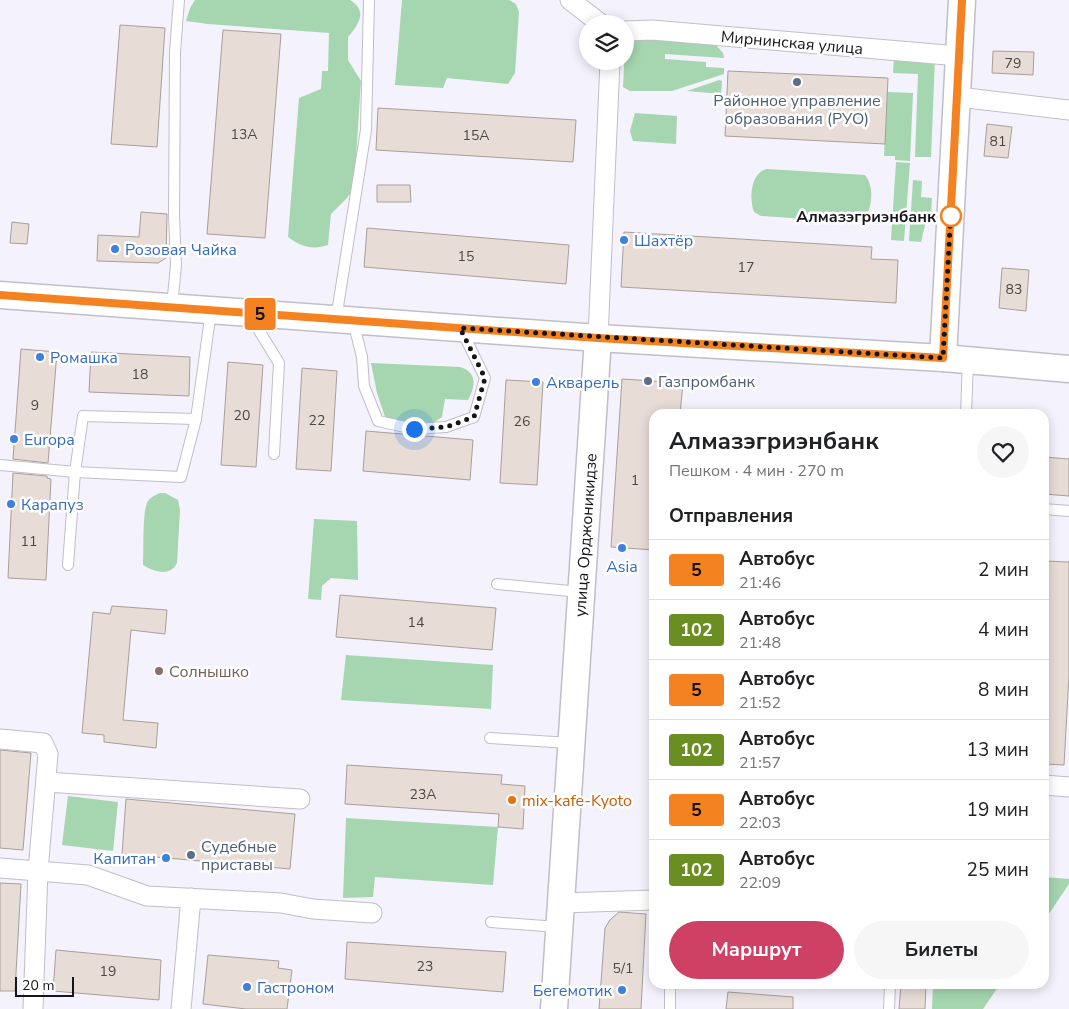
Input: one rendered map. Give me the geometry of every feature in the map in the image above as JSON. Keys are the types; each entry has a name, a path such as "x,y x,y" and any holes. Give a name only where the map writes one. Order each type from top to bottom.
{"main road":[{"path":"955,359 958,97 962,0"},
{"path":"0,295 598,338 955,359 1069,369"},
{"name":"улица Орджоникидзе","path":"554,1009 598,338"}],"street":[{"path":"570,0 589,15"},
{"name":"Мирнинская улица","path":"634,31 652,30 959,56"},
{"name":"улица Орджоникидзе","path":"598,338 610,70"},
{"path":"958,97 1069,110"},
{"path":"0,739 43,743 48,754 38,871 33,1009"},
{"path":"46,782 300,799"},
{"path":"1049,785 1069,787"},
{"path":"0,868 88,874 147,896 281,903 313,909 372,913"},
{"path":"181,1009 191,898"},
{"path":"560,915 649,901"}],"lane":[{"path":"172,308 176,265 174,215 175,52 180,0"},
{"path":"369,0 366,130 344,320 362,357 364,386 378,421 414,429 446,427 474,417 485,378 460,328"},
{"path":"0,465 75,472 182,477 196,418 212,310"},
{"path":"248,313 279,363 274,454"},
{"path":"955,359 965,409"},
{"path":"68,565 75,472 83,416 196,418"},
{"path":"1049,509 1069,511"},
{"path":"497,584 581,592"},
{"path":"490,738 571,743"},
{"path":"490,922 560,915"},
{"path":"670,989 670,1009"},
{"path":"889,1009 890,989"}],"green space":[{"path":"195,0 350,0 359,9 360,18 348,37 348,60 361,81 354,188 331,214 328,245 307,247 288,237 299,98 321,89 322,71 328,71 329,33 186,21"},
{"path":"402,0 509,0 516,4 519,12 515,73 508,84 447,78 443,88 395,85"},
{"path":"648,39 714,43 723,53 724,58 665,54 665,59 706,62 706,67 724,68 724,74 672,91 630,91 623,87 624,70 634,70 634,41"},
{"path":"894,57 935,59 931,157 915,157 918,74 893,73"},
{"path":"719,80 722,81 721,94 687,91"},
{"path":"887,92 913,93 910,161 895,160 895,156 884,156"},
{"path":"635,113 677,116 676,144 633,141 630,131"},
{"path":"896,162 910,163 904,241 891,240"},
{"path":"767,169 865,175 871,192 869,211 863,221 852,222 761,216 754,212 751,194 757,176 761,171"},
{"path":"913,180 922,181 921,197 932,198 931,214 925,225 921,242 909,241"},
{"path":"371,363 460,367 470,372 473,380 473,390 468,400 445,399 442,417 433,423 394,421 385,417 377,393"},
{"path":"160,493 165,493 178,500 180,510 177,563 166,572 152,570 143,565 145,509 149,500"},
{"path":"314,519 357,521 358,580 331,578 322,586 321,600 308,599"},
{"path":"346,655 493,665 491,709 341,700"},
{"path":"68,796 118,802 113,851 62,845"},
{"path":"346,818 498,827 493,885 375,877 373,897 343,898"},
{"path":"1049,877 1069,879 1069,884 1049,914"},
{"path":"933,989 997,989 983,1009 932,1009"}],"building":[{"path":"120,25 165,28 157,147 111,144"},
{"path":"223,30 281,34 265,238 207,234"},
{"path":"993,51 1034,52 1033,75 992,73"},
{"path":"728,71 888,78 885,144 725,136"},
{"path":"378,108 576,120 573,162 376,150"},
{"path":"987,124 1012,127 1008,158 984,156"},
{"path":"377,185 410,185 411,202 377,202"},
{"path":"141,212 167,214 166,258 158,263 97,261 98,235 139,237"},
{"path":"12,222 29,224 27,244 10,243"},
{"path":"367,228 569,245 566,284 364,267"},
{"path":"624,232 872,247 871,259 898,260 896,303 621,287"},
{"path":"1002,268 1029,270 1026,311 999,308"},
{"path":"21,349 57,352 48,463 13,459"},
{"path":"91,352 190,357 189,396 89,392"},
{"path":"228,362 263,365 256,467 221,465"},
{"path":"302,368 337,371 331,471 296,469"},
{"path":"622,379 683,383 680,409 649,409 649,550 611,547"},
{"path":"506,380 543,382 537,485 500,483"},
{"path":"366,431 473,440 470,480 363,471"},
{"path":"1049,457 1069,459 1069,496 1049,494"},
{"path":"13,473 47,476 47,478 51,479 46,580 8,578"},
{"path":"1049,561 1069,562 1069,675 1064,765 1049,764"},
{"path":"340,595 496,608 492,650 336,637"},
{"path":"112,606 167,610 165,634 131,630 123,720 158,723 156,748 104,742 104,735 82,733 93,612 110,614"},
{"path":"0,750 31,753 23,850 0,848"},
{"path":"347,765 502,775 501,784 525,786 523,829 498,827 499,814 345,804"},
{"path":"126,799 295,814 290,869 122,854"},
{"path":"0,883 21,884 15,991 0,991"},
{"path":"619,912 646,914 641,1009 599,1009 605,928 610,920"},
{"path":"347,942 506,952 503,992 345,979"},
{"path":"56,950 161,960 159,1000 53,991"},
{"name":"Гастроном","path":"208,955 279,961 278,968 292,970 287,1009 246,1009 203,1004"},
{"path":"901,989 926,989 925,1009 899,1009"},
{"path":"728,992 793,997 793,1009 726,1009"}],"bus line":[{"name":"5","path":"0,295 598,338 943,358 962,0"}],"place":[{"name":"Районное управление образования (РУО)","path":"797,82"},
{"name":"Алмазэгриэнбанк","path":"951,216"},
{"name":"Шахтёр","path":"624,240"},
{"name":"Розовая Чайка","path":"115,249"},
{"name":"Ромашка","path":"40,357"},
{"name":"Газпромбанк","path":"648,381"},
{"name":"Акварель","path":"536,382"},
{"name":"Europa","path":"14,439"},
{"name":"Карапуз","path":"11,504"},
{"name":"Asia","path":"622,548"},
{"name":"Солнышко","path":"159,671"},
{"name":"mix-kafe-Kyoto","path":"512,800"},
{"name":"Судебные приставы","path":"191,855"},
{"name":"Капитан","path":"166,858"},
{"name":"Гастроном","path":"247,987"},
{"name":"Бегемотик","path":"622,990"}],"route":[{"path":"414,429 446,427 474,417 485,378 460,328 943,358 951,209 951,216"}]}
